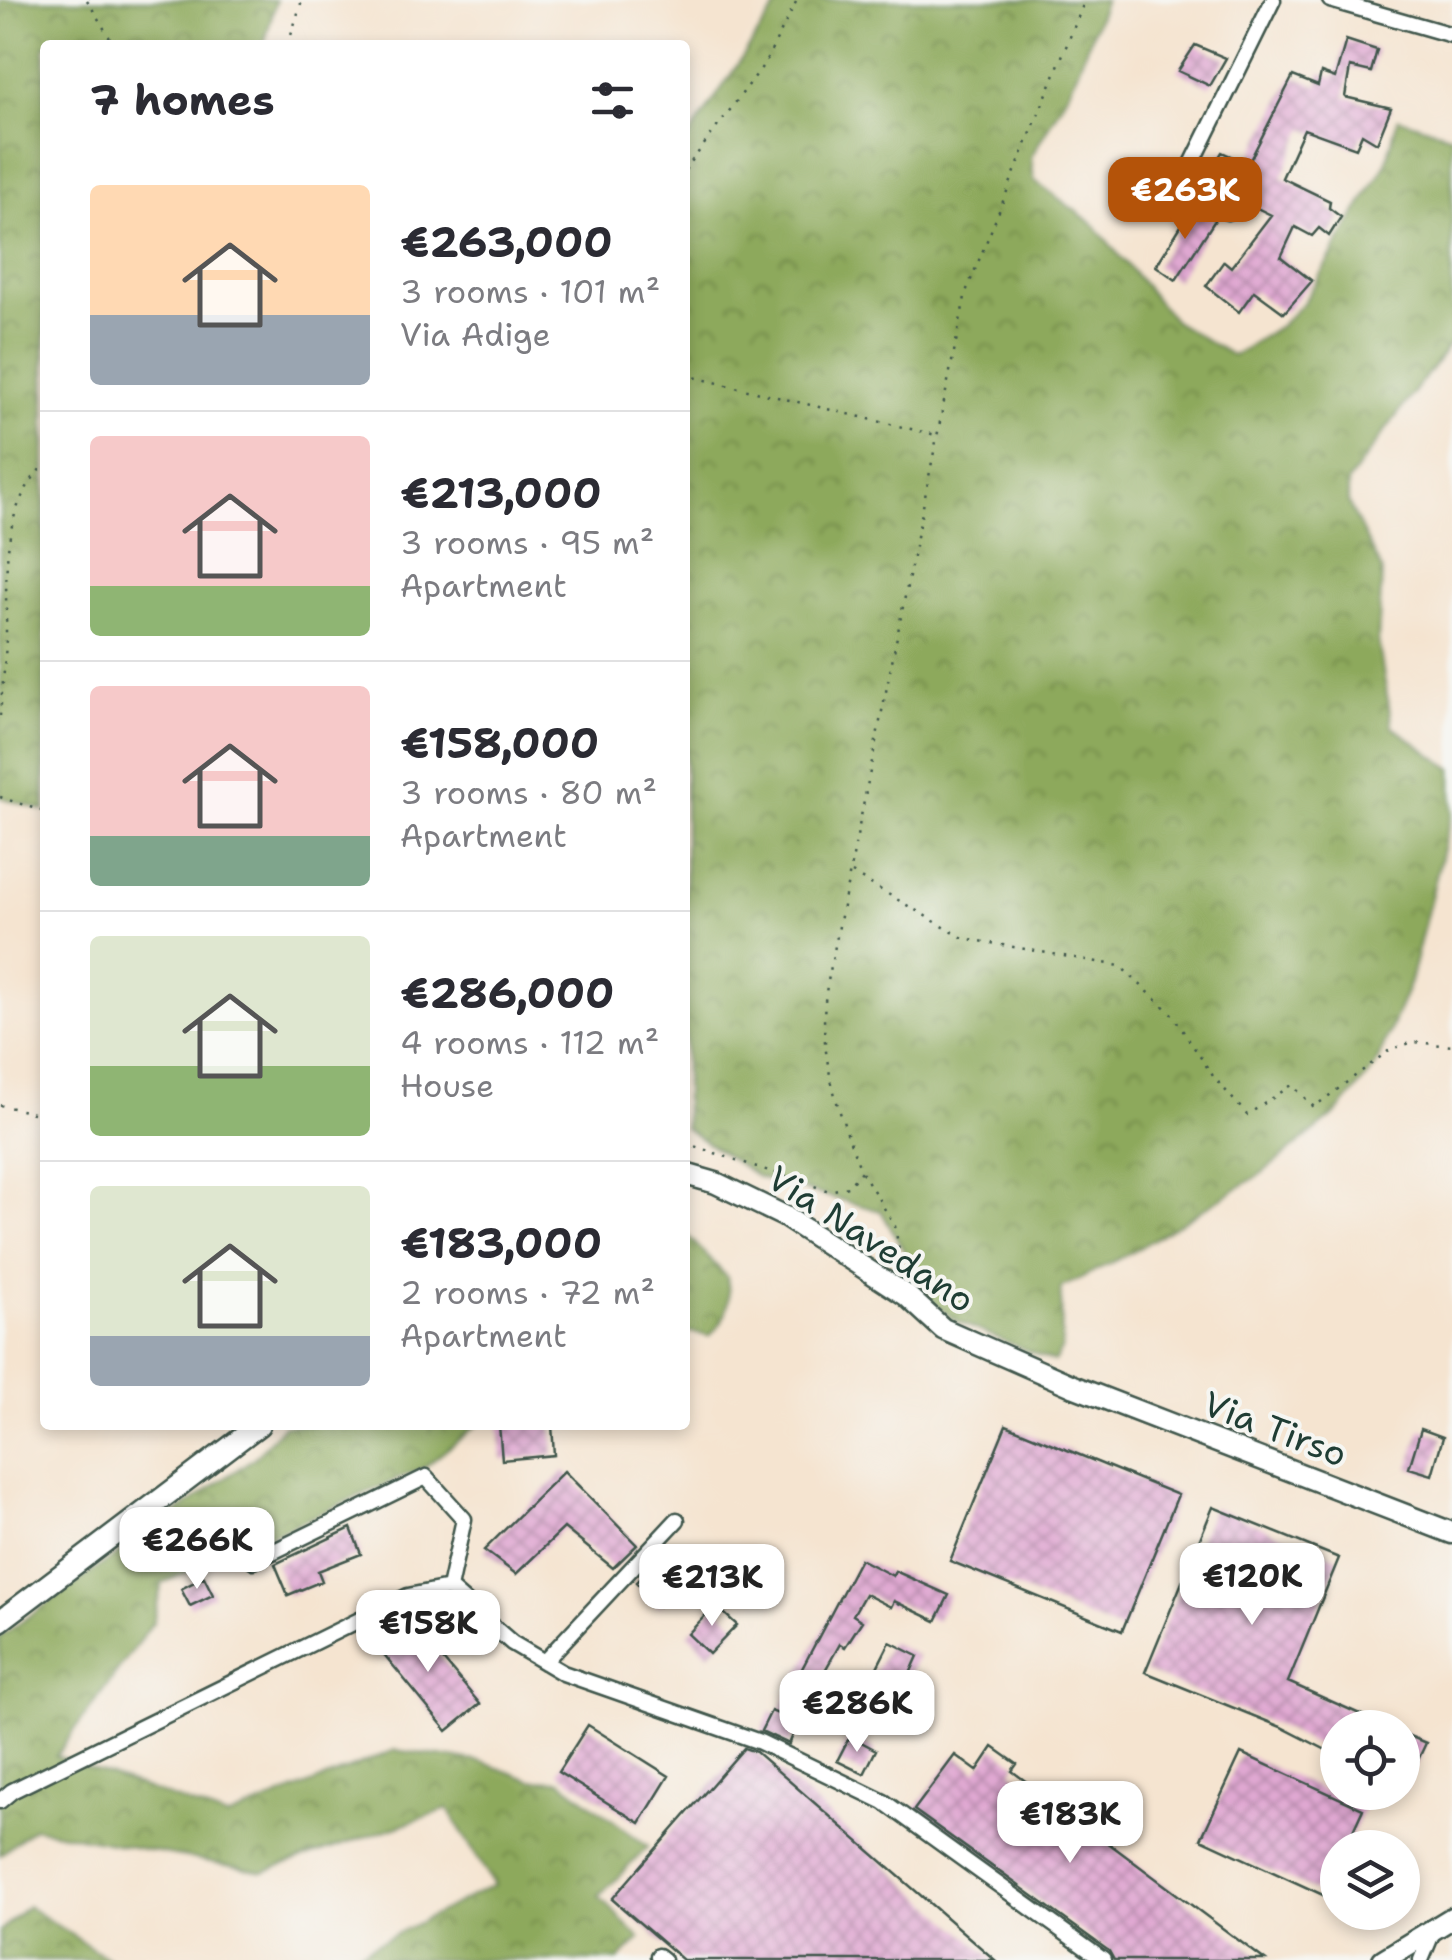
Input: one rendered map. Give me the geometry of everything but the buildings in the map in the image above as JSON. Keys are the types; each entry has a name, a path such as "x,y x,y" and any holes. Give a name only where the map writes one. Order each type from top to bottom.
{"street":[{"path":"1227,212 1182,184 1274,0"},
{"path":"1330,0 1452,35"},
{"name":"Via Navedano","path":"690,1176 751,1198 906,1295 943,1329 1074,1386"},
{"name":"Via Tirso","path":"1074,1386 1452,1533"},
{"path":"0,1621 252,1430"},
{"path":"254,1561 426,1477 464,1519 449,1588"},
{"path":"544,1662 677,1520"},
{"path":"449,1588 512,1643 563,1674 760,1742 884,1802 1103,1960"},
{"path":"0,1801 12,1791 408,1596 449,1588"},
{"path":"1384,1960 1443,1923"},
{"path":"1421,1960 1443,1923"}],"path":[{"path":"87,0 111,40"},
{"path":"290,40 302,0"},
{"path":"690,163 765,63 797,0"},
{"path":"906,1295 895,1226 861,1171 834,1099 821,1024 966,292 1085,0"},
{"path":"690,375 938,436"},
{"path":"0,716 5,559 12,514 30,478 40,469"},
{"path":"0,798 40,810"},
{"path":"850,872 963,938 1120,966 1171,1012 1213,1076 1247,1114 1292,1085 1314,1107 1391,1048 1414,1042 1452,1046"},
{"path":"0,1105 40,1115"},
{"path":"690,1145 829,1191 848,1187 861,1171"}],"green space":[{"path":"0,0 276,0 265,40 40,40 40,809 0,797"},
{"path":"781,0 1105,0 1071,87 1031,157 1034,180 1093,224 1174,321 1233,356 1281,325 1304,302 1386,163 1398,118 1452,136 1452,341 1348,481 1348,503 1382,571 1378,640 1392,726 1452,769 1452,812 1410,982 1375,1067 1337,1113 1261,1174 1134,1251 1061,1288 1062,1348 1054,1362 956,1321 934,1303 881,1211 758,1177 690,1131 690,136"},
{"path":"690,1238 727,1277 727,1310 709,1336 690,1332"},
{"path":"279,1430 471,1430 425,1467 162,1583 153,1622 56,1756 227,1818 395,1750 482,1762 531,1780 561,1781 648,1847 599,1896 640,1939 619,1960 344,1960 494,1885 448,1809 263,1872 33,1828 0,1855 0,1637 255,1457"},
{"path":"27,1906 110,1960 0,1960 0,1931"}]}
